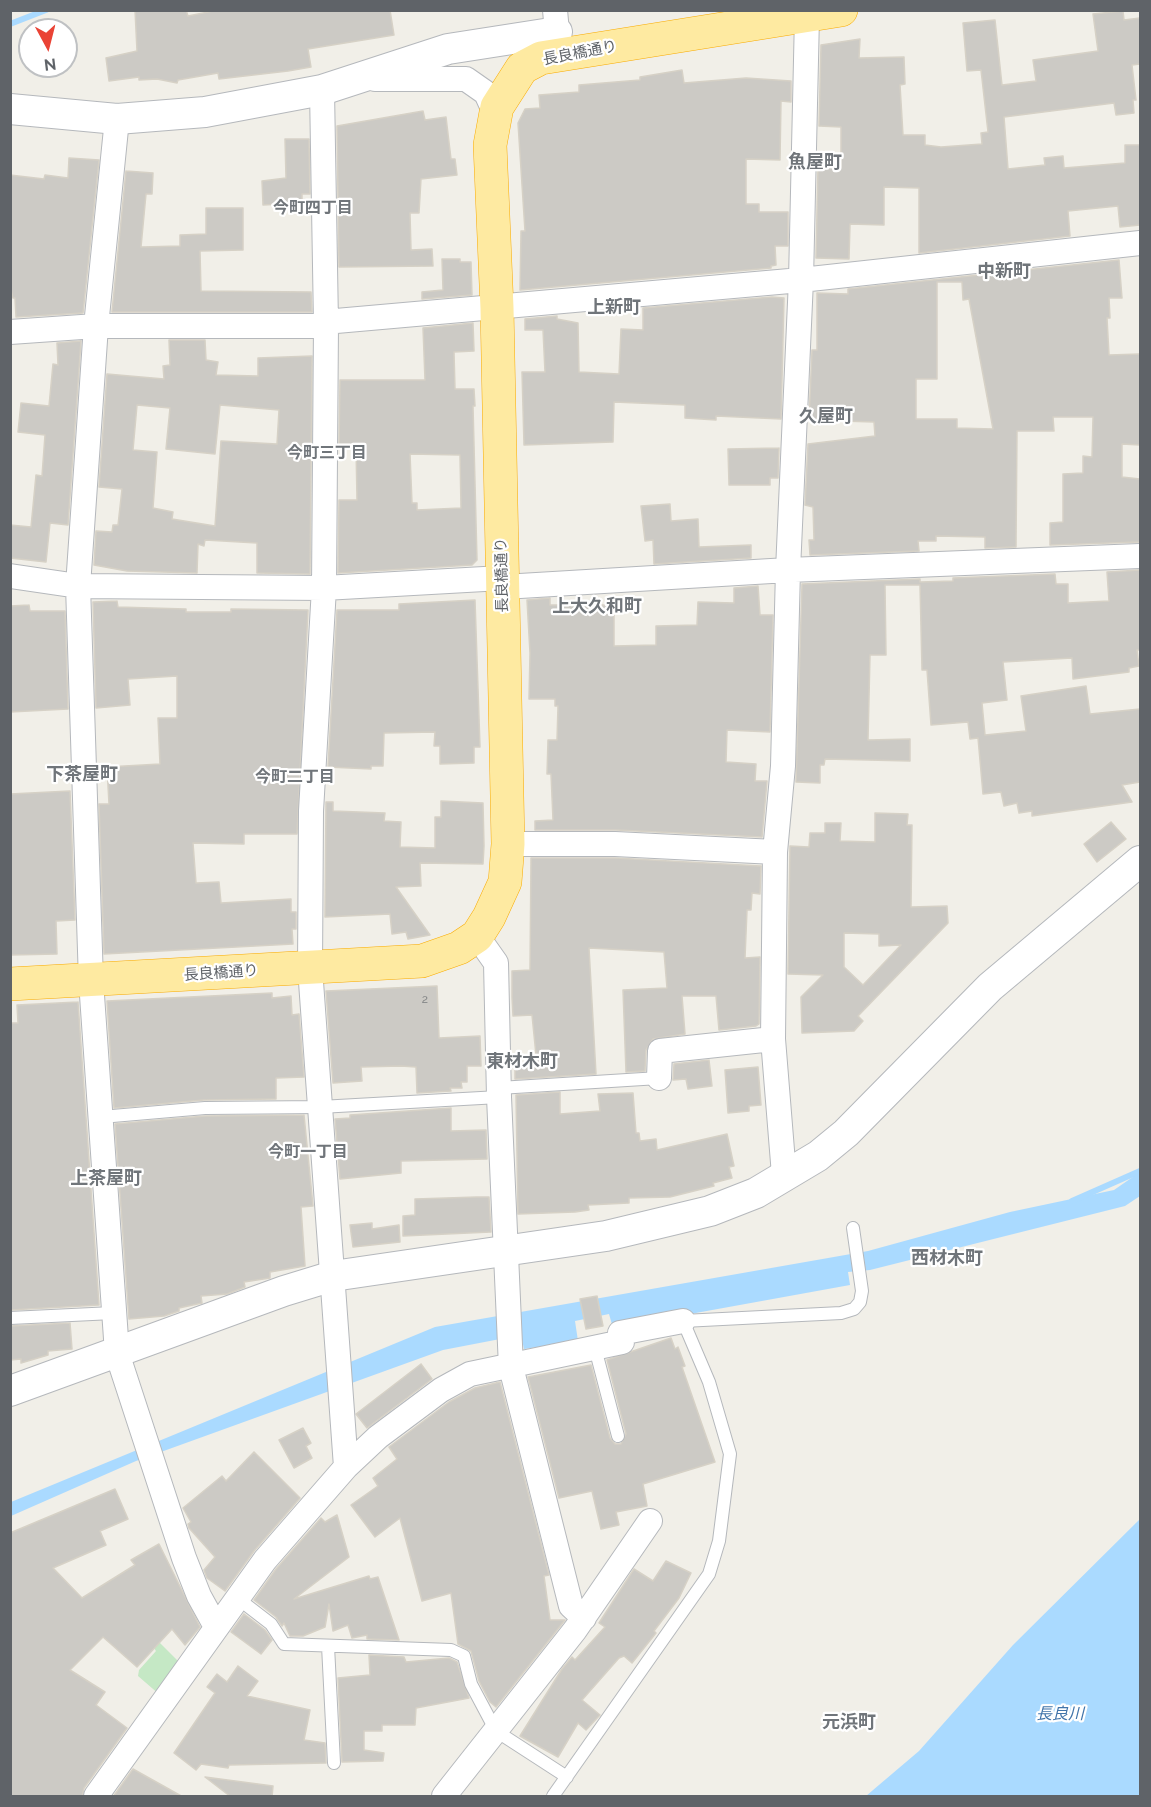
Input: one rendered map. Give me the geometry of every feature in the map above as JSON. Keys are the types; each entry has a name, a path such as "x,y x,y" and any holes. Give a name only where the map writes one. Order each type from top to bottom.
{"highway":[{"name":"長良橋通り","path":"10,984 422,961 459,948 477,936 489,917 505,882 508,844 497,308 490,145 497,108 522,68 541,58 557,32 692,10"},
{"name":"長良橋通り","path":"557,32 807,16 841,10"}],"street":[{"path":"784,1175 772,1039 775,852 783,766 788,570 801,280 807,16"},
{"path":"10,109 117,119 205,112 322,90 448,49 557,32"},
{"path":"361,79 466,78 486,93 496,115"},
{"path":"322,90 326,324 324,588 311,812 310,968 346,1467"},
{"path":"117,119 96,326 78,586 91,981 117,1353 184,1558 199,1596 215,1625"},
{"path":"10,332 96,326 326,324 801,280 1140,243"},
{"path":"10,576 78,586 324,588 1140,556"},
{"path":"508,844 615,844 775,852"},
{"path":"10,1391 284,1290 333,1276 606,1236 710,1211 756,1193 818,1156 846,1133 990,987 1140,861"},
{"path":"477,936 496,963 499,1092 511,1356 571,1606 584,1618"},
{"path":"659,1078 660,1051 772,1039"},
{"path":"96,1797 171,1694 215,1625 236,1597 346,1467 378,1437 441,1390 511,1356 595,1348 621,1342 620,1333 683,1322"},
{"path":"444,1797 584,1618 650,1521"}],"lane":[{"path":"101,1117 204,1107 320,1107 659,1078"},
{"path":"553,1797 709,1574 719,1541 730,1454 710,1382 683,1322 841,1313 854,1309 860,1302 861,1282 853,1232"},
{"path":"10,1318 113,1312"},
{"path":"595,1348 618,1436"},
{"path":"236,1597 271,1624 284,1644 451,1650 464,1656 471,1684 496,1731 567,1777"},
{"path":"328,1646 334,1762"}],"green space":[{"path":"155,1638 179,1662 160,1695 138,1676 139,1670 156,1651 150,1643"}],"water":[{"path":"1140,1172 1140,1196 1125,1206 870,1270 848,1272 850,1285 613,1328 609,1314 575,1321 578,1341 524,1349 521,1335 443,1350 136,1461 11,1516 11,1502 435,1327 868,1251 1010,1212 1114,1190"},
{"name":"長良川","path":"1140,1519 1140,1796 866,1796 919,1751 1013,1645"}],"building":[{"path":"135,10 186,10 188,16 218,10 390,10 394,35 308,49 311,67 288,71 219,79 218,73 178,80 177,83 157,79 139,80 139,77 109,81 106,58 137,51"},
{"path":"1123,11 1124,20 1140,18 1140,64 1132,65 1136,100 1133,100 1134,113 1116,115 1114,103 1004,117 1008,169 1045,165 1044,158 1063,156 1064,168 1125,163 1125,145 1140,145 1140,225 1120,227 1118,206 1068,211 1070,236 919,253 919,188 884,187 884,225 850,224 849,259 816,258 818,167 841,167 841,127 819,126 821,45 860,39 859,58 904,57 905,84 900,85 903,135 925,135 925,145 941,147 982,144 981,133 988,132 981,70 967,71 963,23 995,20 1002,85 1036,81 1033,60 1098,51 1093,14"},
{"path":"682,70 684,83 746,78 791,81 791,102 781,101 780,160 746,159 746,204 759,204 759,212 788,212 788,246 775,246 776,265 771,268 520,290 521,231 525,231 518,123 525,109 540,108 539,95 579,92 579,85 640,80 640,77"},
{"path":"423,111 425,120 446,117 451,159 455,159 457,175 421,179 419,213 410,213 411,250 432,249 433,266 339,267 337,126"},
{"path":"285,139 309,139 310,194 302,194 302,203 263,205 262,181 286,178"},
{"path":"69,158 99,160 83,313 16,317 15,298 13,298 10,286 10,175 44,179 45,175 68,178"},
{"path":"126,171 153,173 152,194 146,194 141,247 180,246 180,235 206,234 206,208 243,208 243,250 200,251 201,291 311,292 312,312 112,312"},
{"path":"442,259 460,259 460,262 471,262 472,295 422,299 422,292 443,290"},
{"path":"1119,260 1122,298 1109,298 1110,318 1107,318 1109,355 1140,354 1140,445 1122,444 1122,477 1140,479 1140,542 1050,545 1050,523 1063,522 1063,474 1083,473 1083,456 1092,457 1093,417 1053,417 1054,431 1017,431 1016,547 985,548 985,537 936,536 936,541 918,541 919,551 810,555 809,540 814,540 813,507 805,505 808,444 875,436 874,422 809,420 812,350 817,350 817,293 848,294 848,289","holes":["937,282 962,282 963,300 969,299 993,429 957,428 957,419 916,419 916,379 937,379"]},
{"path":"772,297 784,298 781,419 716,416 716,420 685,418 685,405 614,402 613,442 524,445 522,372 545,372 543,330 525,330 525,319 557,316 557,319 578,323 579,372 619,374 621,329 643,330 643,308"},
{"path":"473,323 474,351 454,352 455,389 474,389 477,560 472,565 338,573 339,500 357,500 356,446 339,447 340,380 425,380 423,328","holes":["410,454 460,455 461,508 417,510 417,503 412,503"]},
{"path":"169,340 205,340 206,360 218,362 216,375 258,376 258,358 312,356 310,574 257,573 257,543 205,540 204,546 198,544 197,573 127,571 94,565 96,531 112,532 113,525 118,525 122,489 99,487 107,374 164,379 163,366 170,365","holes":["137,405 170,408 166,449 215,454 220,405 279,410 277,444 221,441 215,526 172,519 173,512 153,508 157,452 133,450"]},
{"path":"81,341 68,525 50,523 46,562 10,558 10,525 31,527 36,475 42,476 45,435 18,432 21,403 49,406 53,364 58,365 57,343"},
{"path":"779,448 778,478 770,478 770,485 729,485 728,449"},
{"path":"670,504 671,521 698,519 699,547 751,545 751,558 654,564 653,540 645,541 641,506"},
{"path":"1140,570 1140,650 1137,650 1139,666 1129,668 1129,672 1073,679 1072,658 1003,662 1007,700 982,703 985,735 1026,731 1021,696 1086,686 1090,714 1140,709 1140,782 1122,785 1132,802 1032,816 1032,811 1019,813 1017,803 1004,806 1001,792 983,794 978,738 970,739 968,722 931,725 927,670 922,670 920,585 885,585 886,655 870,655 868,740 910,739 910,761 825,759 824,765 820,765 820,783 796,782 802,584 920,579 920,582 953,581 953,578 1055,574 1056,584 1068,584 1068,603 1109,601 1107,572"},
{"path":"758,586 760,615 773,615 770,732 727,730 726,762 756,764 755,781 767,781 762,837 616,830 535,830 535,821 553,820 551,774 547,774 548,740 557,740 558,706 555,706 555,699 529,699 530,653 527,600 550,598 550,605 614,605 614,646 656,645 656,626 697,625 698,602 734,603 734,588"},
{"path":"475,600 480,747 474,747 474,763 440,764 440,746 434,746 435,732 384,733 383,766 371,766 371,769 328,767 337,610 399,610 399,604"},
{"path":"117,601 118,607 186,609 186,612 231,612 231,609 308,610 297,834 244,834 244,844 193,843 196,883 219,882 221,903 291,899 291,912 296,912 296,929 292,929 293,944 104,954 99,804 109,804 107,767 160,764 158,718 177,718 177,676 128,679 130,705 96,708 93,602"},
{"path":"29,605 30,611 65,611 68,709 10,712 10,606"},
{"path":"70,791 75,920 56,921 57,954 10,955 10,794"},
{"path":"441,801 483,803 483,864 420,863 421,886 396,887 430,935 408,939 406,932 392,934 390,914 325,917 326,802 333,802 333,811 385,813 384,821 401,822 400,847 435,848 435,817 441,817"},
{"path":"875,813 908,814 907,825 912,825 911,907 947,906 948,923 858,1016 863,1021 854,1031 802,1033 801,997 823,975 788,974 790,846 809,847 810,833 825,833 825,823 841,823 840,841 875,842","holes":["844,933 879,934 879,946 901,945 863,985 844,967"]},
{"path":"1111,822 1126,839 1097,862 1084,844"},
{"path":"531,858 615,858 761,866 760,894 752,893 751,910 747,910 745,958 760,957 759,1024 719,1030 716,996 682,996 685,1034 653,1039 646,1050 645,1071 626,1072 623,990 667,988 664,952 589,948 596,1074 515,1079 515,1066 537,1065 532,1015 513,1016 512,997 512,971 530,970"},
{"path":"437,986 439,1038 480,1036 481,1066 467,1066 467,1082 461,1082 462,1088 417,1093 416,1067 401,1066 361,1067 362,1081 333,1083 326,991"},
{"path":"272,993 272,998 291,996 292,1015 299,1014 304,1077 276,1078 276,1099 204,1100 114,1108 107,1001"},
{"path":"78,1002 99,1305 10,1310 10,1023 18,1023 17,1005"},
{"path":"709,1060 712,1086 688,1089 686,1079 673,1080 674,1064"},
{"path":"758,1067 761,1105 749,1106 749,1111 728,1113 725,1070"},
{"path":"560,1092 560,1114 600,1111 598,1094 633,1093 636,1133 639,1133 640,1141 656,1139 657,1150 727,1134 734,1166 729,1167 732,1178 713,1183 714,1186 670,1197 629,1198 629,1203 588,1205 589,1210 575,1212 518,1214 516,1095"},
{"path":"451,1108 451,1131 486,1130 487,1159 401,1161 401,1173 340,1179 335,1119 350,1118 350,1115"},
{"path":"304,1115 313,1206 301,1207 305,1266 270,1272 270,1278 244,1282 245,1287 227,1294 201,1296 202,1303 179,1308 179,1311 164,1316 129,1319 115,1124 205,1116"},
{"path":"489,1197 491,1232 403,1236 403,1216 415,1215 415,1199"},
{"path":"372,1223 372,1229 399,1225 400,1242 353,1247 350,1225"},
{"path":"597,1296 603,1326 586,1329 580,1299"},
{"path":"70,1323 72,1349 48,1351 48,1355 21,1363 21,1359 10,1360 10,1326"},
{"path":"671,1338 675,1349 678,1347 685,1366 682,1367 715,1462 643,1484 647,1506 616,1512 619,1525 601,1529 592,1491 559,1498 528,1377 591,1365 610,1438 615,1444 621,1444 626,1434 607,1360"},
{"path":"421,1364 432,1379 367,1428 356,1414"},
{"path":"500,1382 549,1575 544,1576 550,1620 565,1620 496,1707 490,1702 479,1681 471,1651 458,1644 451,1593 422,1601 400,1518 375,1537 351,1505 378,1486 373,1478 397,1459 389,1447 449,1402 475,1388"},
{"path":"303,1428 311,1443 306,1446 312,1458 294,1468 279,1440"},
{"path":"254,1452 300,1498 254,1551 225,1591 207,1578 204,1570 215,1557 189,1528 188,1524 191,1522 183,1508 222,1476 226,1481"},
{"path":"115,1489 128,1519 100,1531 106,1545 53,1568 82,1598 135,1565 131,1560 159,1544 200,1627 185,1645 172,1629 137,1667 103,1637 70,1670 105,1692 96,1705 127,1728 84,1788 82,1797 10,1797 10,1533"},
{"path":"337,1515 349,1557 294,1599 369,1576 370,1579 378,1577 399,1640 367,1639 367,1635 352,1638 348,1625 333,1631 329,1604 325,1627 303,1636 290,1636 284,1623 282,1626 276,1617 254,1600 276,1569 321,1518 325,1522"},
{"path":"666,1561 691,1573 679,1598 654,1631 656,1633 632,1663 624,1656 619,1658 582,1700 600,1715 586,1730 578,1723 558,1757 520,1736 562,1669 572,1657 575,1660 605,1627 599,1623 634,1569 653,1581"},
{"path":"244,1614 265,1630 272,1640 261,1654 231,1632"},
{"path":"369,1655 404,1657 406,1662 449,1658 457,1662 469,1698 416,1708 415,1725 382,1725 382,1731 364,1731 364,1750 384,1753 383,1761 342,1762 338,1678 370,1675"},
{"path":"238,1666 258,1681 247,1696 310,1710 304,1740 325,1743 326,1763 229,1765 228,1768 201,1764 196,1770 174,1753 215,1693 207,1687 217,1674 227,1682"},
{"path":"133,1769 183,1797 113,1797"},
{"path":"205,1777 273,1786 272,1797 231,1797"}],"waterway":[{"path":"10,24 46,10"},
{"path":"1072,1201 1140,1171"}],"district":[{"name":"魚屋町","path":"815,163"},
{"name":"今町四丁目","path":"313,208"},
{"name":"中新町","path":"1004,272"},
{"name":"上新町","path":"614,308"},
{"name":"久屋町","path":"826,417"},
{"name":"今町三丁目","path":"327,453"},
{"name":"上大久和町","path":"597,607"},
{"name":"下茶屋町","path":"82,775"},
{"name":"今町二丁目","path":"295,777"},
{"name":"東材木町","path":"522,1062"},
{"name":"今町一丁目","path":"308,1152"},
{"name":"上茶屋町","path":"106,1179"},
{"name":"西材木町","path":"947,1259"},
{"name":"元浜町","path":"849,1723"}]}
